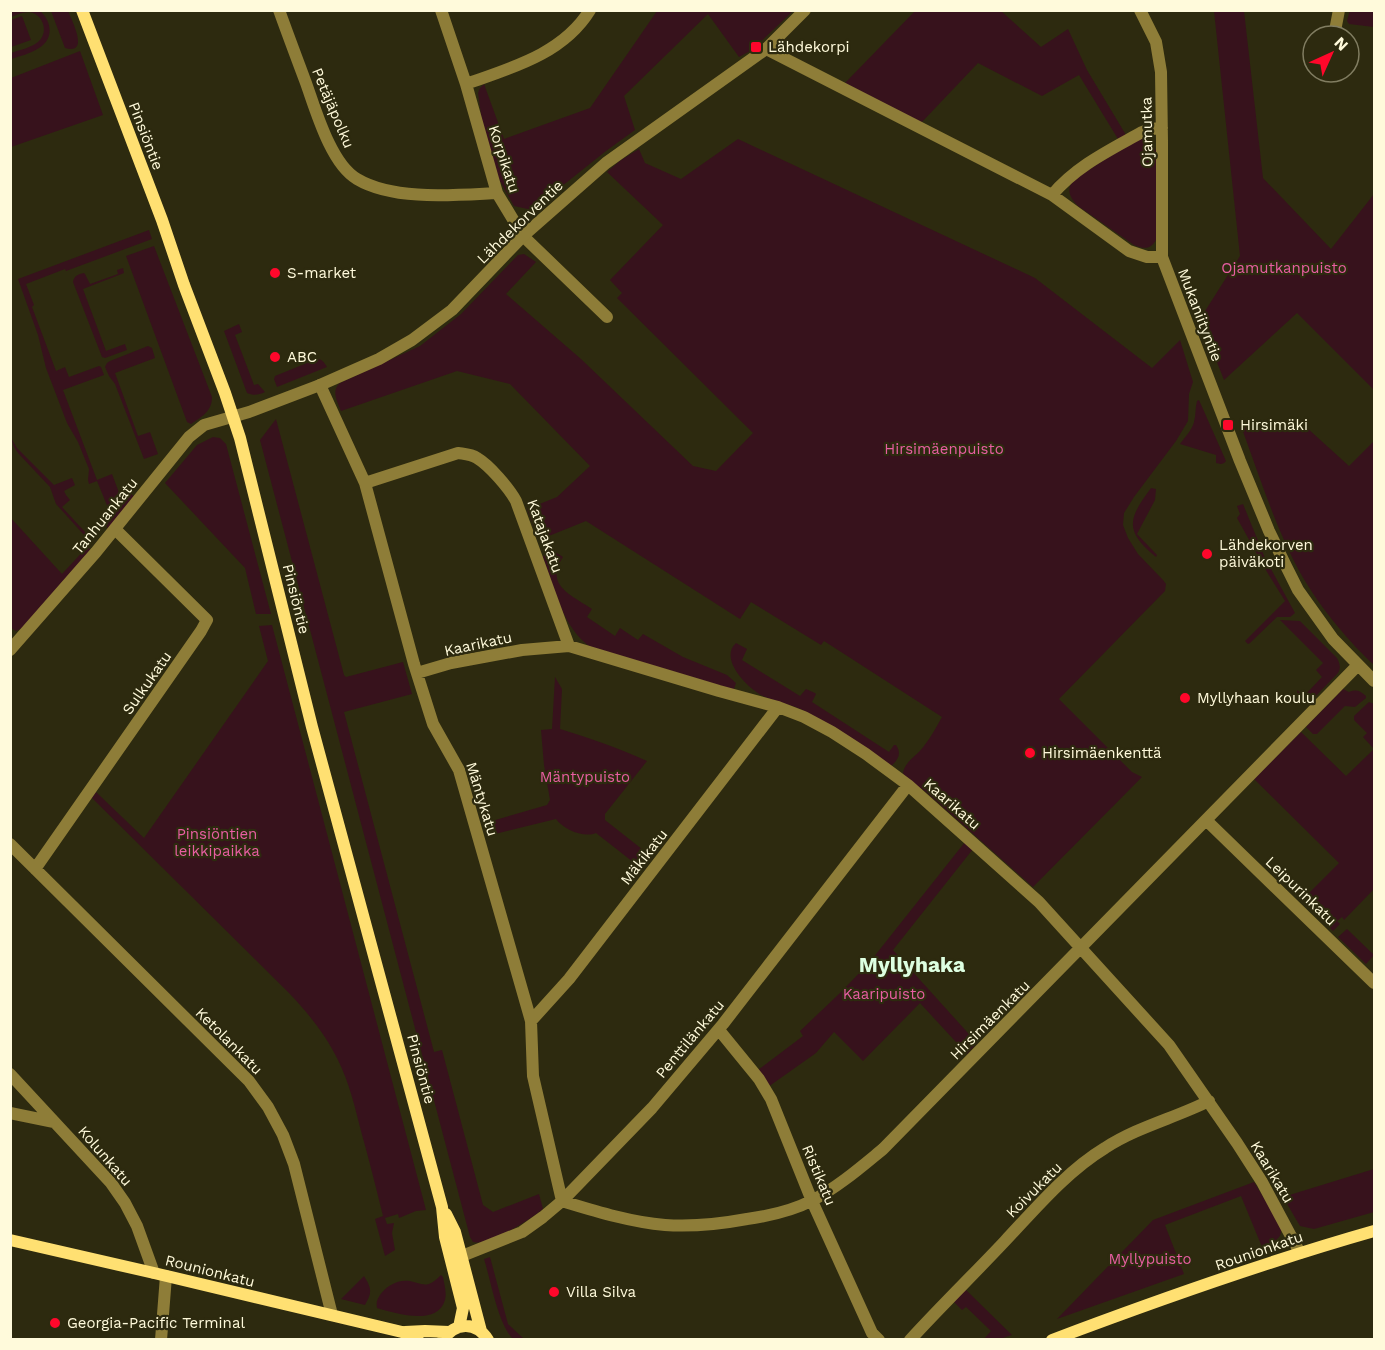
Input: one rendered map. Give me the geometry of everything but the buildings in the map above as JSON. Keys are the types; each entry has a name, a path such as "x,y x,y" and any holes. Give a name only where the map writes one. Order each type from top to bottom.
{"main road":[{"name":"Pinsiöntie","path":"82,10 233,416 312,727 442,1207 445,1237 456,1259 484,1335"},
{"name":"Rounionkatu","path":"1052,1340 1136,1308 1300,1253 1374,1231"},
{"name":"Rounionkatu","path":"10,1240 402,1332 418,1340"},
{"name":"Pinsiöntie","path":"450,1333 463,1308 456,1259"},
{"name":"Rounionkatu","path":"402,1332 450,1333 474,1327 484,1335"}],"street":[{"name":"Petäjäpolku","path":"279,10 333,150 356,178 378,188 396,192 442,195 497,193"},
{"name":"Korpikatu","path":"441,10 466,84 497,193 523,236 607,317"},
{"path":"466,84 530,61 562,42 590,10"},
{"name":"Lähdekorventie","path":"233,416 320,385 378,359 396,350 439,321 523,236 606,163 766,49 805,10"},
{"name":"Ojamutka","path":"1140,10 1156,42 1161,72 1162,256"},
{"name":"Mukaniityntie","path":"766,49 1052,195 1129,251 1147,257 1162,256 1220,410 1269,531 1294,582 1333,639 1374,681"},
{"path":"1052,195 1062,183 1084,165 1142,132 1162,128"},
{"name":"Mäntykatu","path":"320,385 365,483 417,674 433,724 459,770 531,1021 533,1076 562,1201"},
{"name":"Tanhuankatu","path":"10,650 115,529 189,437 204,425 233,416"},
{"name":"Katajakatu","path":"365,483 458,453 476,457 506,485 516,501 569,646"},
{"name":"Sulkukatu","path":"35,869 195,641 207,620 115,529"},
{"name":"Kaarikatu","path":"417,674 452,663 522,650 569,646 719,692 778,707 804,717 866,754 908,785 1039,902 1169,1045 1262,1182 1300,1253"},
{"name":"Hirsimäenkatu","path":"562,1201 603,1213 664,1225 705,1225 775,1214 812,1201 859,1169 883,1149 1358,665"},
{"name":"Mäkikatu","path":"531,1021 569,979 778,707"},
{"name":"Penttilänkatu","path":"456,1259 522,1232 562,1201 652,1108 719,1030 908,785"},
{"name":"Leipurinkatu","path":"1206,820 1374,983"},
{"name":"Ketolankatu","path":"10,844 249,1081 268,1107 294,1164 332,1315"},
{"name":"Ristikatu","path":"719,1030 759,1079 771,1099 812,1201 872,1333 879,1340"},
{"name":"Kolunkatu","path":"10,1074 106,1177 125,1203 160,1274"},
{"name":"Koivukatu","path":"910,1340 1028,1217 1091,1157 1118,1140 1209,1101"},
{"path":"10,1113 54,1122"},
{"path":"160,1274 161,1340"}],"green space":[{"path":"1350,10 1374,11 1374,27 1349,24 1347,21"},
{"path":"11,11 40,11 47,20 50,30 47,40 39,48 11,59 11,53 38,42 44,29 41,20 34,13 27,12 11,17"},
{"path":"51,11 68,11 77,36 77,47 65,48"},
{"path":"657,11 793,11 752,50 739,57 708,14 624,96 635,130 532,210 514,206 496,174 483,128 478,93 480,88 484,84 504,139 590,108"},
{"path":"915,11 1001,11 1041,47 1068,29 1087,70 1126,135 1118,139 1079,75 1042,96 978,63 921,123 845,83"},
{"name":"Ojamutkanpuisto","path":"1214,11 1244,11 1263,178 1331,249 1374,194 1374,390 1297,313 1224,380 1200,319 1240,256"},
{"path":"22,16 31,40 11,47 11,20"},
{"path":"80,51 103,115 11,147 11,78"},
{"path":"1139,138 1150,142 1157,153 1156,240 1146,248 1134,245 1078,206 1069,190 1074,179"},
{"name":"Hirsimäenpuisto","path":"738,139 1035,278 1152,368 1180,340 1193,382 1189,394 1188,421 1124,513 1123,525 1138,554 1166,584 1165,591 1059,699 1132,772 1142,777 1033,887 903,773 909,762 927,743 942,717 824,641 821,645 751,602 740,619 586,521 539,540 527,509 557,497 590,466 510,384 457,371 341,411 338,404 335,393 340,383 420,346 461,314 518,255 524,254 536,262 506,294 581,359 693,466 716,471 753,433 617,298 622,293 610,280 663,225 607,172 639,149 645,163 681,179"},
{"path":"149,230 152,239 26,284 34,305 32,307 56,371 65,367 69,377 99,366 104,375 63,390 97,480 112,474 121,498 131,494 135,497 108,529 103,520 111,515 97,481 89,484 89,469 67,423 46,368 38,335 18,279"},
{"path":"154,246 212,397 208,410 191,424 187,422 126,256"},
{"path":"123,268 124,273 83,289 106,351 125,344 127,350 105,358 102,357 73,282 74,278 84,273 90,284 118,274 117,270"},
{"path":"239,324 242,332 235,335 254,385 258,384 265,392 260,394 247,393 224,331"},
{"path":"148,346 152,348 155,358 115,373 138,436 150,432 158,454 144,459 115,384 105,367 110,361"},
{"path":"317,359 323,361 327,367 277,387 275,376"},
{"path":"1199,400 1226,461 1223,464 1216,463 1216,455 1180,444 1193,425"},
{"path":"276,419 344,675 346,677 403,662 412,694 344,712 434,1052 442,1050 483,1205 493,1212 539,1194 543,1209 519,1225 489,1240 473,1242 470,1237 260,440"},
{"path":"1241,426 1306,427 1349,466 1374,441 1374,665 1350,641 1307,585 1277,524"},
{"path":"213,437 220,438 226,444 271,614 256,614 245,568 165,483 197,445"},
{"path":"11,438 17,448 54,485 72,478 75,485 64,491 70,500 62,507 86,533 84,535 56,504 50,487 18,453"},
{"path":"1151,488 1156,489 1155,500 1137,534 1157,555 1156,557 1138,540 1133,524 1138,508"},
{"path":"1243,504 1265,558 1295,613 1290,617 1277,617 1248,644 1245,641 1285,601 1237,518 1240,514 1237,506"},
{"path":"10,517 62,574 88,546 90,550 22,628 16,631 11,628"},
{"path":"552,550 563,557 558,567 558,582 569,594 592,609 587,617 615,636 620,628 638,640 643,634 683,657 727,675 736,683 734,689 592,648 573,630 561,607 543,557"},
{"path":"1280,620 1300,621 1339,662 1338,673 1308,704 1298,696 1297,690 1304,696 1322,677 1316,670 1323,663"},
{"name":"Pinsiöntien leikkipaikka","path":"272,625 426,1210 416,1211 399,1218 398,1214 385,1218 387,1224 394,1223 392,1233 395,1250 385,1256 375,1219 383,1216 356,1113 345,1077 328,1042 310,1016 289,993 92,798 96,792 144,838 268,661 259,626"},
{"path":"736,643 747,649 742,660 800,696 806,689 815,693 812,702 889,752 896,745 899,754 896,761 891,766 808,713 765,697 751,688 733,665 731,650"},
{"name":"Mäntypuisto","path":"555,677 562,689 560,729 647,761 605,814 605,820 652,857 642,869 596,833 574,832 564,827 556,819 495,834 492,821 547,805 550,800 541,730 552,729"},
{"path":"1343,689 1349,692 1358,691 1366,698 1355,707 1345,706 1317,734 1313,734 1306,727"},
{"path":"1369,702 1374,704 1374,749 1363,737 1367,733 1354,720 1354,716"},
{"path":"1301,732 1346,776 1374,749 1374,889 1344,920 1342,917 1337,921 1340,924 1333,931 1302,900 1339,863 1254,779"},
{"name":"Kaaripuisto","path":"965,842 973,849 893,950 977,1043 967,1054 920,1003 863,1061 834,1032 816,1053 768,1087 758,1070 803,1036 800,1031 869,963"},
{"path":"1347,929 1374,955 1366,964 1338,937"},
{"path":"1374,1169 1374,1212 1314,1229 1300,1226 1283,1197"},
{"name":"Myllypuisto","path":"1254,1182 1280,1224 1281,1233 1274,1241 1262,1247 1241,1196 1165,1225 1184,1274 1057,1319 1153,1220"},
{"path":"490,1257 508,1324 524,1339 513,1339 503,1323 484,1259"},
{"path":"441,1275 446,1294 445,1300 441,1308 434,1313 415,1316 377,1308 380,1295 393,1284 412,1281 429,1284"},
{"path":"364,1276 370,1290 365,1305 341,1299"},
{"path":"965,1289 1012,1335 1000,1339 984,1339 991,1331 966,1307 962,1310 953,1301"}],"place":[{"name":"Lähdekorpi","path":"756,47"},
{"name":"S-market","path":"275,273"},
{"name":"ABC","path":"275,357"},
{"name":"Hirsimäki","path":"1228,425"},
{"name":"Lähdekorven päiväkoti","path":"1207,554"},
{"name":"Myllyhaan koulu","path":"1185,698"},
{"name":"Hirsimäenkenttä","path":"1030,753"},
{"name":"Villa Silva","path":"554,1292"},
{"name":"Georgia-Pacific Terminal","path":"55,1323"}],"district":[{"name":"Myllyhaka","path":"912,965"}]}
